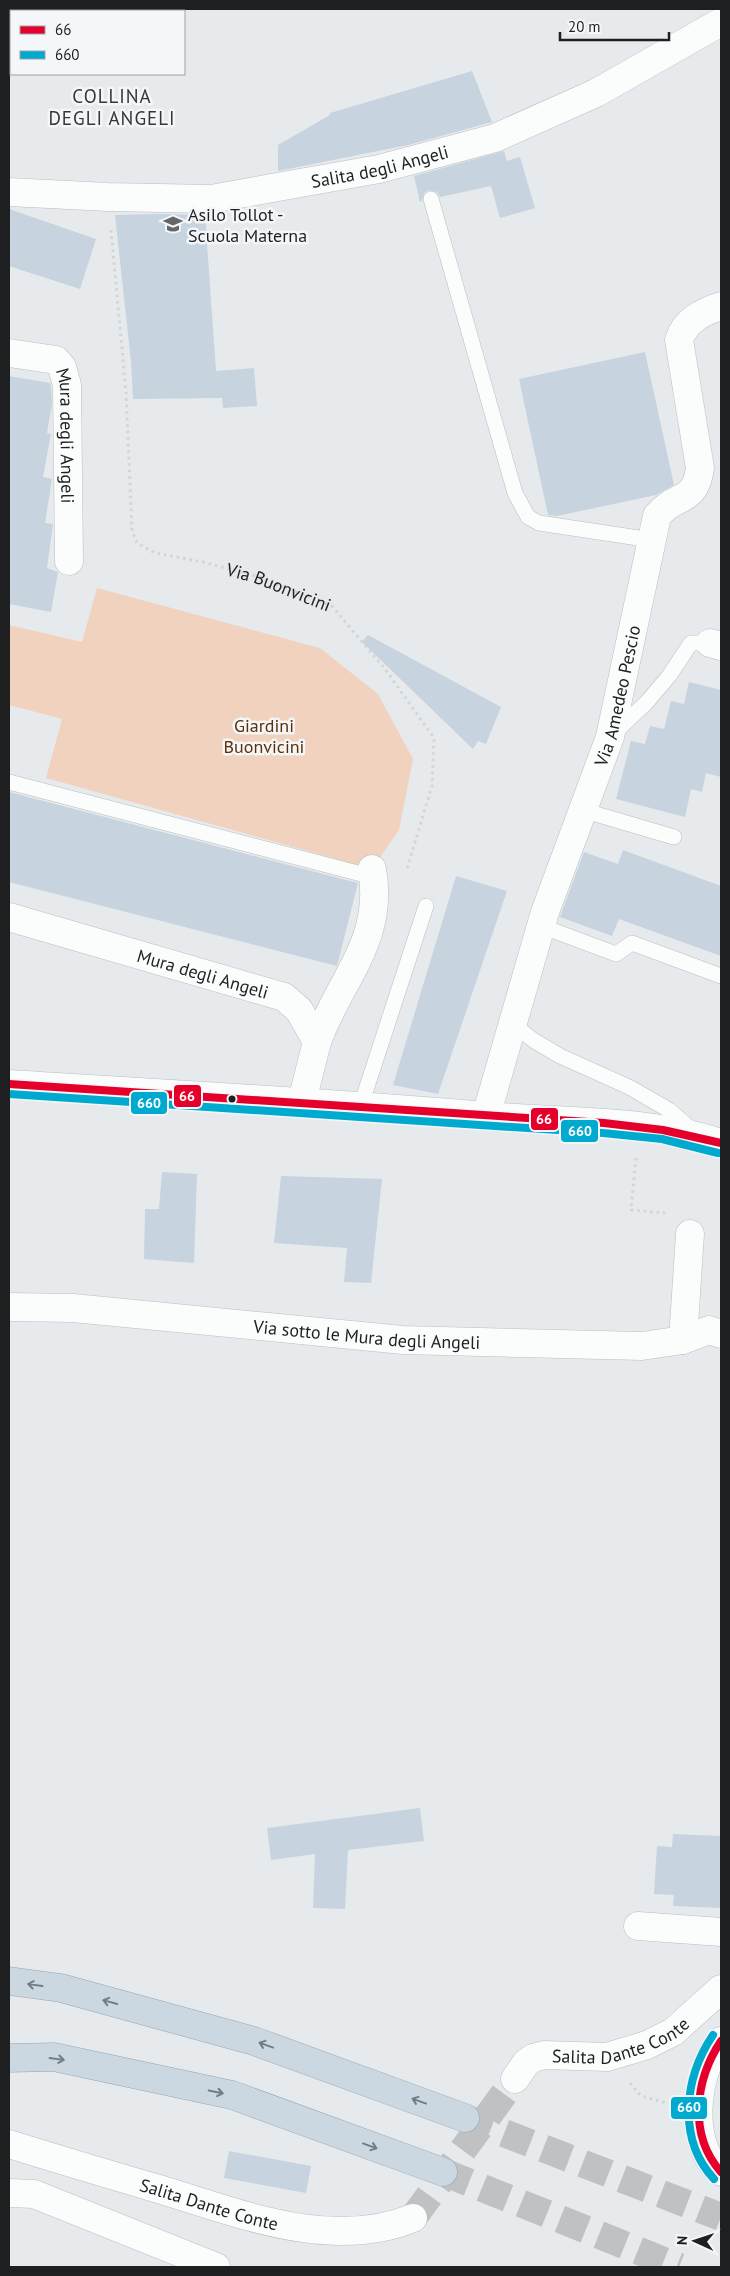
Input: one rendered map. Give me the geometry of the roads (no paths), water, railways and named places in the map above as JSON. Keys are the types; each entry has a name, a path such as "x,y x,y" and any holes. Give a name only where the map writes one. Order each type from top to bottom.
{"highway":[{"path":"9,1981 61,1988 254,2041 465,2118"},
{"path":"9,2058 54,2057 232,2095 443,2172"}],"street":[{"name":"Salita degli Angeli","path":"9,192 108,197 211,199 379,169 496,138 596,92 721,22"},
{"name":"Via Amedeo Pescio","path":"486,1116 541,926 610,736 657,516 664,507 684,499 699,480 700,468 679,340 683,328 697,316 721,306"},
{"name":"Mura degli Angeli","path":"9,352 56,360 65,374 67,385 69,562"},
{"path":"302,1101 317,1042 332,1005 351,973 367,939 374,913 375,885 373,873"},
{"name":"Mura degli Angeli","path":"9,917 273,992 288,1000 299,1010 317,1042"},
{"path":"9,1084 361,1105 639,1127 709,1139"},
{"path":"682,1340 690,1234"},
{"name":"Via sotto le Mura degli Angeli","path":"9,1307 73,1308 404,1340 642,1346 682,1340 709,1330 721,1334"},
{"path":"638,1926 721,1932"},
{"name":"Salita Dante Conte","path":"515,2079 526,2063 533,2058 544,2055 608,2057 647,2046 667,2036 721,1989"},
{"path":"721,2041 708,2062 701,2088 699,2113 702,2142 711,2162 721,2172"},
{"name":"Salita Dante Conte","path":"9,2144 224,2209 296,2226 353,2231 385,2227 413,2218"},
{"path":"9,2193 34,2194 216,2267"}],"lane":[{"path":"431,199 515,493 528,517 539,523 652,540"},
{"path":"610,736 646,703 669,676 691,643 716,644"},
{"path":"9,782 373,873"},
{"path":"582,810 674,837"},
{"path":"361,1105 426,906"},
{"path":"541,926 616,954 632,943 721,976"},
{"path":"512,1023 533,1040 560,1056 629,1087 669,1110 709,1139"}],"tunnel":[{"path":"413,2218 515,2079"},
{"path":"465,2118 721,2217"},
{"path":"443,2172 679,2267"}],"place":[{"name":"Asilo Tollot - Scuola Materna","path":"173,224"}],"district":[{"name":"COLLINA DEGLI ANGELI","path":"112,107"}],"park label":[{"name":"Giardini Buonvicini","path":"264,735"}]}
